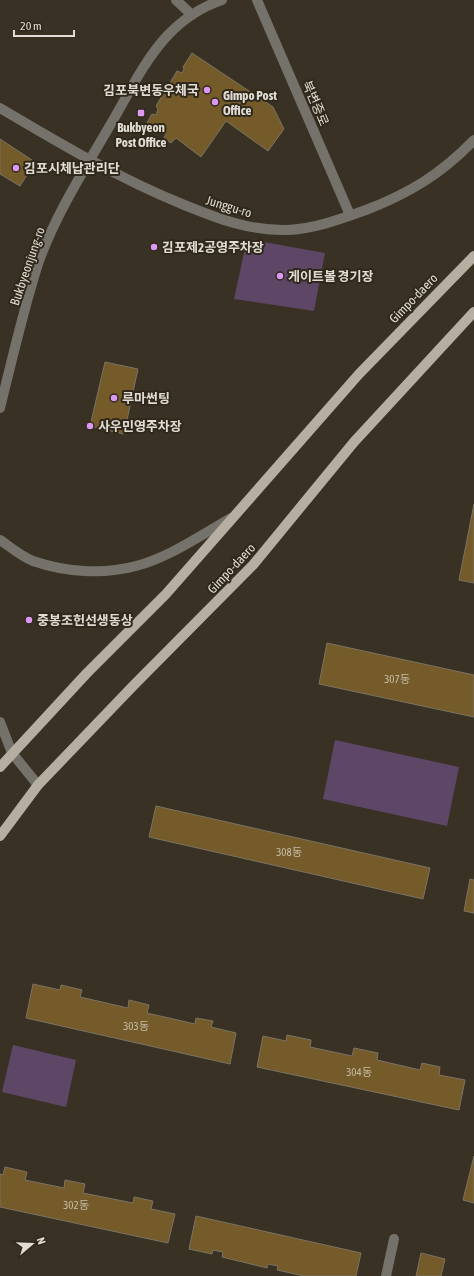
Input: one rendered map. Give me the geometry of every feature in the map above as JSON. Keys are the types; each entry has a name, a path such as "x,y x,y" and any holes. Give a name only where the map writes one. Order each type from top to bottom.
{"main road":[{"name":"Gimpo-daero","path":"0,767 87,673 166,594 359,374 474,256"},
{"name":"Gimpo-daero","path":"0,836 38,785 133,686 253,565 354,442 474,312"}],"street":[{"path":"176,0 192,15"},
{"name":"Bukbyeonjung-ro","path":"0,408 39,264 51,232 89,161 153,53 168,35 204,3 222,0"},
{"name":"북변중로","path":"257,0 350,215"},
{"name":"Junggu-ro","path":"0,108 89,161 161,196 241,226 287,230 314,226 391,200 418,186 454,160 474,140"},
{"path":"0,540 32,561 77,570 105,572 136,566 181,547 235,516"},
{"path":"0,722 12,754 38,785"},
{"path":"386,1276 394,1239"}],"shaded area":[{"name":"게이트볼 경기장","path":"247,239 325,253 314,311 234,299"},
{"path":"335,740 459,767 447,826 323,799"},
{"path":"13,1045 76,1060 66,1107 2,1092"}],"building":[{"name":"김포북변동우체국","path":"192,53 273,107 284,129 268,151 226,121 201,157 176,138 171,143 164,138 166,134 149,128 147,123 152,114 156,115 158,109 156,106 177,71 182,73 184,69 183,67"},
{"name":"김포시체납관리단","path":"0,139 35,162 20,186 0,174"},
{"name":"루마썬팅","path":"105,362 138,369 124,434 90,426"},
{"path":"474,504 474,583 459,580"},
{"path":"327,643 474,675 474,717 319,684"},
{"path":"156,806 430,868 423,899 149,837"},
{"path":"470,879 474,880 474,913 464,911"},
{"path":"33,984 60,990 61,985 82,990 80,997 128,1008 129,1000 149,1005 147,1013 195,1024 196,1018 213,1021 211,1027 236,1033 230,1064 26,1018"},
{"path":"287,1035 311,1040 310,1047 352,1056 354,1048 378,1053 377,1060 420,1070 422,1063 440,1067 439,1075 465,1080 459,1110 257,1067 263,1036 286,1041"},
{"path":"474,1156 474,1203 463,1200"},
{"path":"5,1167 27,1172 25,1180 64,1188 65,1180 85,1184 83,1193 133,1203 134,1197 153,1201 151,1209 175,1214 168,1243 0,1207 0,1174 3,1175"},
{"path":"196,1216 361,1253 356,1276 304,1276 277,1270 278,1266 268,1264 267,1268 222,1257 223,1252 213,1250 212,1254 189,1249"},
{"path":"421,1253 445,1259 441,1276 416,1276"}],"place":[{"name":"김포북변동우체국","path":"207,90"},
{"name":"Gimpo Post Office","path":"215,102"},
{"name":"Bukbyeon Post Office","path":"141,113"},
{"name":"김포시체납관리단","path":"16,168"},
{"name":"김포제2공영주차장","path":"154,247"},
{"name":"게이트볼 경기장","path":"280,276"},
{"name":"루마썬팅","path":"114,398"},
{"name":"사우민영주차장","path":"90,426"},
{"name":"중봉조헌선생동상","path":"29,620"}]}
